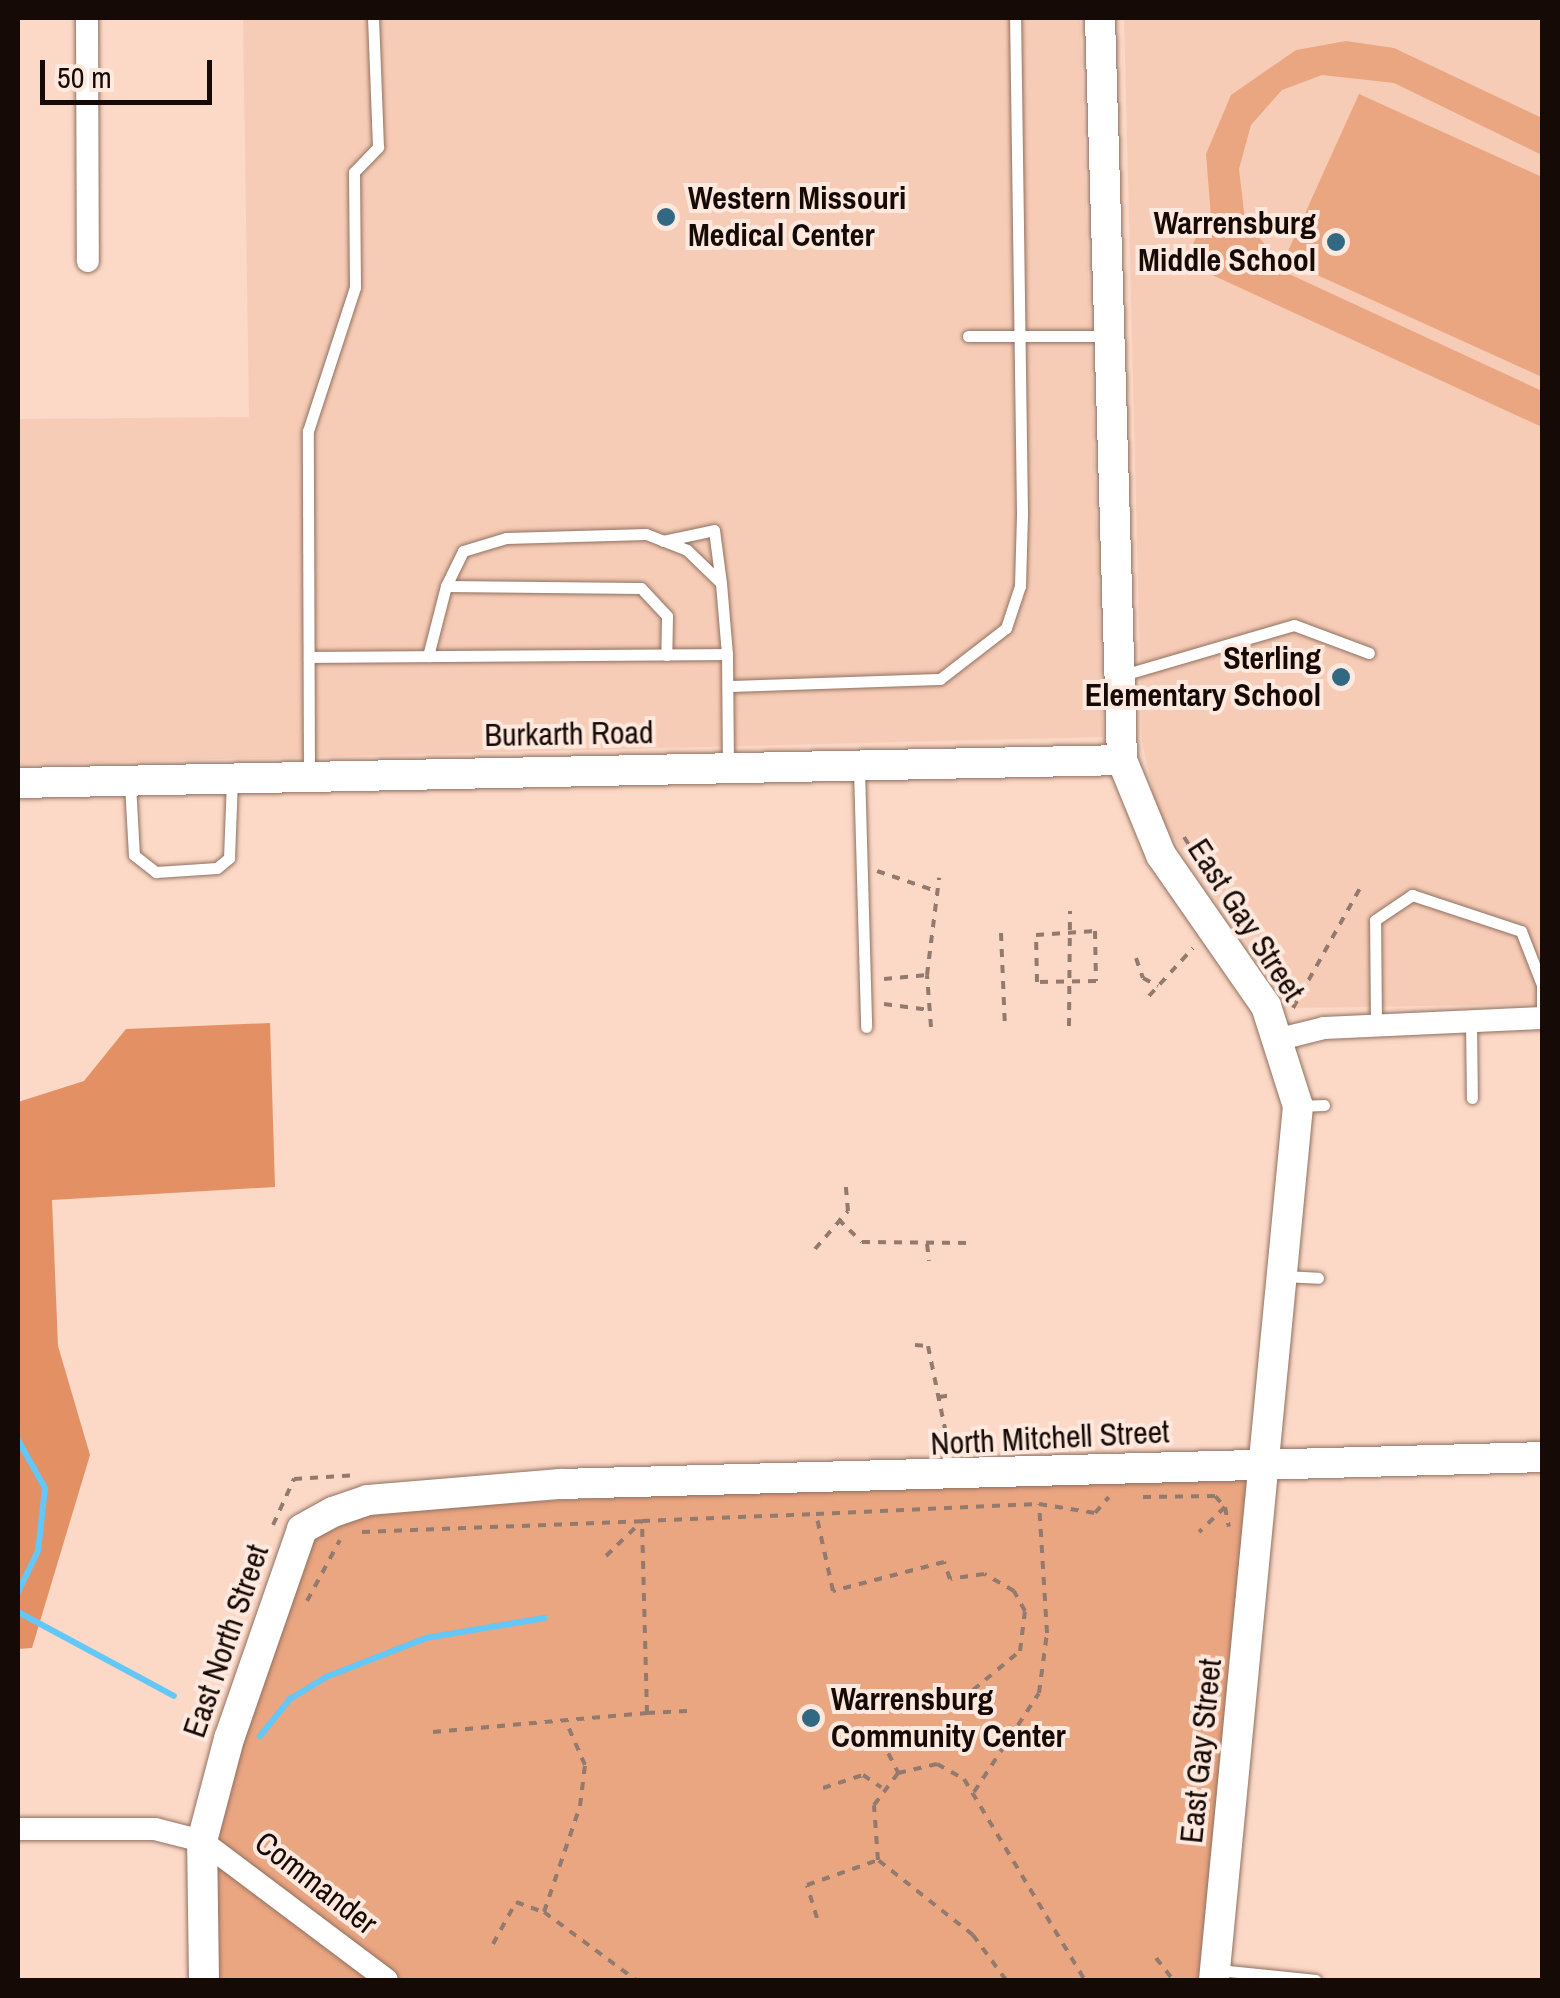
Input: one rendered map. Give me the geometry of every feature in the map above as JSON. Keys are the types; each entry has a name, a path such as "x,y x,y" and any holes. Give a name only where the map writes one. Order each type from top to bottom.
{"main road":[{"name":"East Gay Street","path":"1100,18 1122,760 1135,808 1280,1039 1311,1106 1283,1276 1214,1976"},
{"name":"Burkarth Road","path":"18,783 1122,760"},
{"name":"North Mitchell Street","path":"560,1484 1542,1458"},
{"name":"East North Street","path":"204,1980 202,1841 302,1529 368,1500 560,1484"}],"street":[{"path":"87,18 88,261"},
{"path":"1280,1039 1376,1026 1542,1018"},
{"path":"18,1829 154,1828 202,1841"},
{"name":"Commander","path":"202,1841 387,1980"}],"lane":[{"path":"309,775 308,430 355,287 354,172 378,147 374,18"},
{"path":"729,686 940,679 1006,628 1020,586 1015,18"},
{"path":"968,336 1108,336"},
{"path":"428,656 446,586 463,551 506,538 663,541 714,530 729,686 728,766"},
{"path":"663,541 721,583"},
{"path":"446,586 641,588 667,616 666,655"},
{"path":"1118,676 1294,625 1368,652"},
{"path":"309,657 727,654"},
{"path":"859,764 866,1027"},
{"path":"130,780 134,855 156,872 217,868 230,858 232,777"},
{"path":"1376,1026 1375,920 1412,894 1521,932 1542,985 1542,1018"},
{"path":"1471,1021 1472,1098"},
{"path":"1283,1276 1318,1278"},
{"path":"1214,1976 1315,1980"}],"path":[{"path":"1169,825 1213,889"},
{"path":"875,870 939,892"},
{"path":"932,1027 927,975 939,878"},
{"path":"1287,990 1294,1008 1364,883"},
{"path":"1069,1026 1070,911"},
{"path":"1149,996 1209,929"},
{"path":"1095,931 1096,981 1070,988 1037,982 1036,935 1095,931"},
{"path":"1001,932 1005,1026"},
{"path":"1136,958 1142,978 1158,986"},
{"path":"927,975 884,977 884,1009 930,1010"},
{"path":"815,1249 848,1211 845,1179"},
{"path":"838,1219 862,1242 971,1243"},
{"path":"927,1244 929,1261"},
{"path":"915,1345 928,1346 945,1429"},
{"path":"939,1397 953,1394"},
{"path":"270,1536 294,1479 370,1475"},
{"path":"305,1607 328,1552 348,1532 1039,1504 1080,1514 1095,1513 1106,1497 1215,1496 1225,1507 1199,1532"},
{"path":"974,1792 1039,1693 1047,1633 1039,1504"},
{"path":"816,1514 833,1591 944,1562 950,1579 984,1574 1014,1591 1025,1611 1020,1651 974,1690"},
{"path":"606,1556 642,1521"},
{"path":"642,1521 647,1713"},
{"path":"432,1732 566,1724 686,1711"},
{"path":"544,1912 580,1806 585,1766 566,1724"},
{"path":"881,1740 898,1773"},
{"path":"1006,1980 972,1935 878,1860 872,1822 882,1788 898,1773 937,1764 974,1792 1085,1980"},
{"path":"823,1788 863,1775 882,1788"},
{"path":"817,1918 807,1885 878,1860"},
{"path":"493,1944 516,1902 544,1912 636,1980"},
{"path":"1156,1958 1172,1980"}],"shaded area":[{"name":"Western Missouri Medical Center","path":"243,18 1080,18 1103,737 18,764 18,419 249,417"},
{"name":"Warrensburg Middle School","path":"1124,18 1542,18 1542,1004 1293,1008 1158,816 1142,741"},
{"path":"1346,41 1394,48 1542,118 1542,155 1394,83 1322,75 1282,90 1251,125 1239,169 1245,220 1289,274 1542,391 1542,427 1186,263 1200,226 1212,230 1206,154 1231,95 1296,50"},
{"path":"1359,94 1542,177 1542,377 1284,260"},
{"path":"270,1023 275,1187 52,1200 58,1346 90,1455 32,1648 18,1649 18,1102 84,1081 126,1029"},
{"path":"1264,1464 1214,1980 209,1980 202,1841 286,1577 333,1512"}],"waterway":[{"path":"18,1440 45,1488 38,1551 18,1592"},
{"path":"18,1612 174,1696"},
{"path":"260,1736 290,1699 326,1677 426,1638 544,1618"}],"place":[{"name":"Western Missouri Medical Center","path":"666,217"},
{"name":"Warrensburg Middle School","path":"1336,242"},
{"name":"Sterling Elementary School","path":"1341,677"},
{"name":"Warrensburg Community Center","path":"811,1718"}]}
